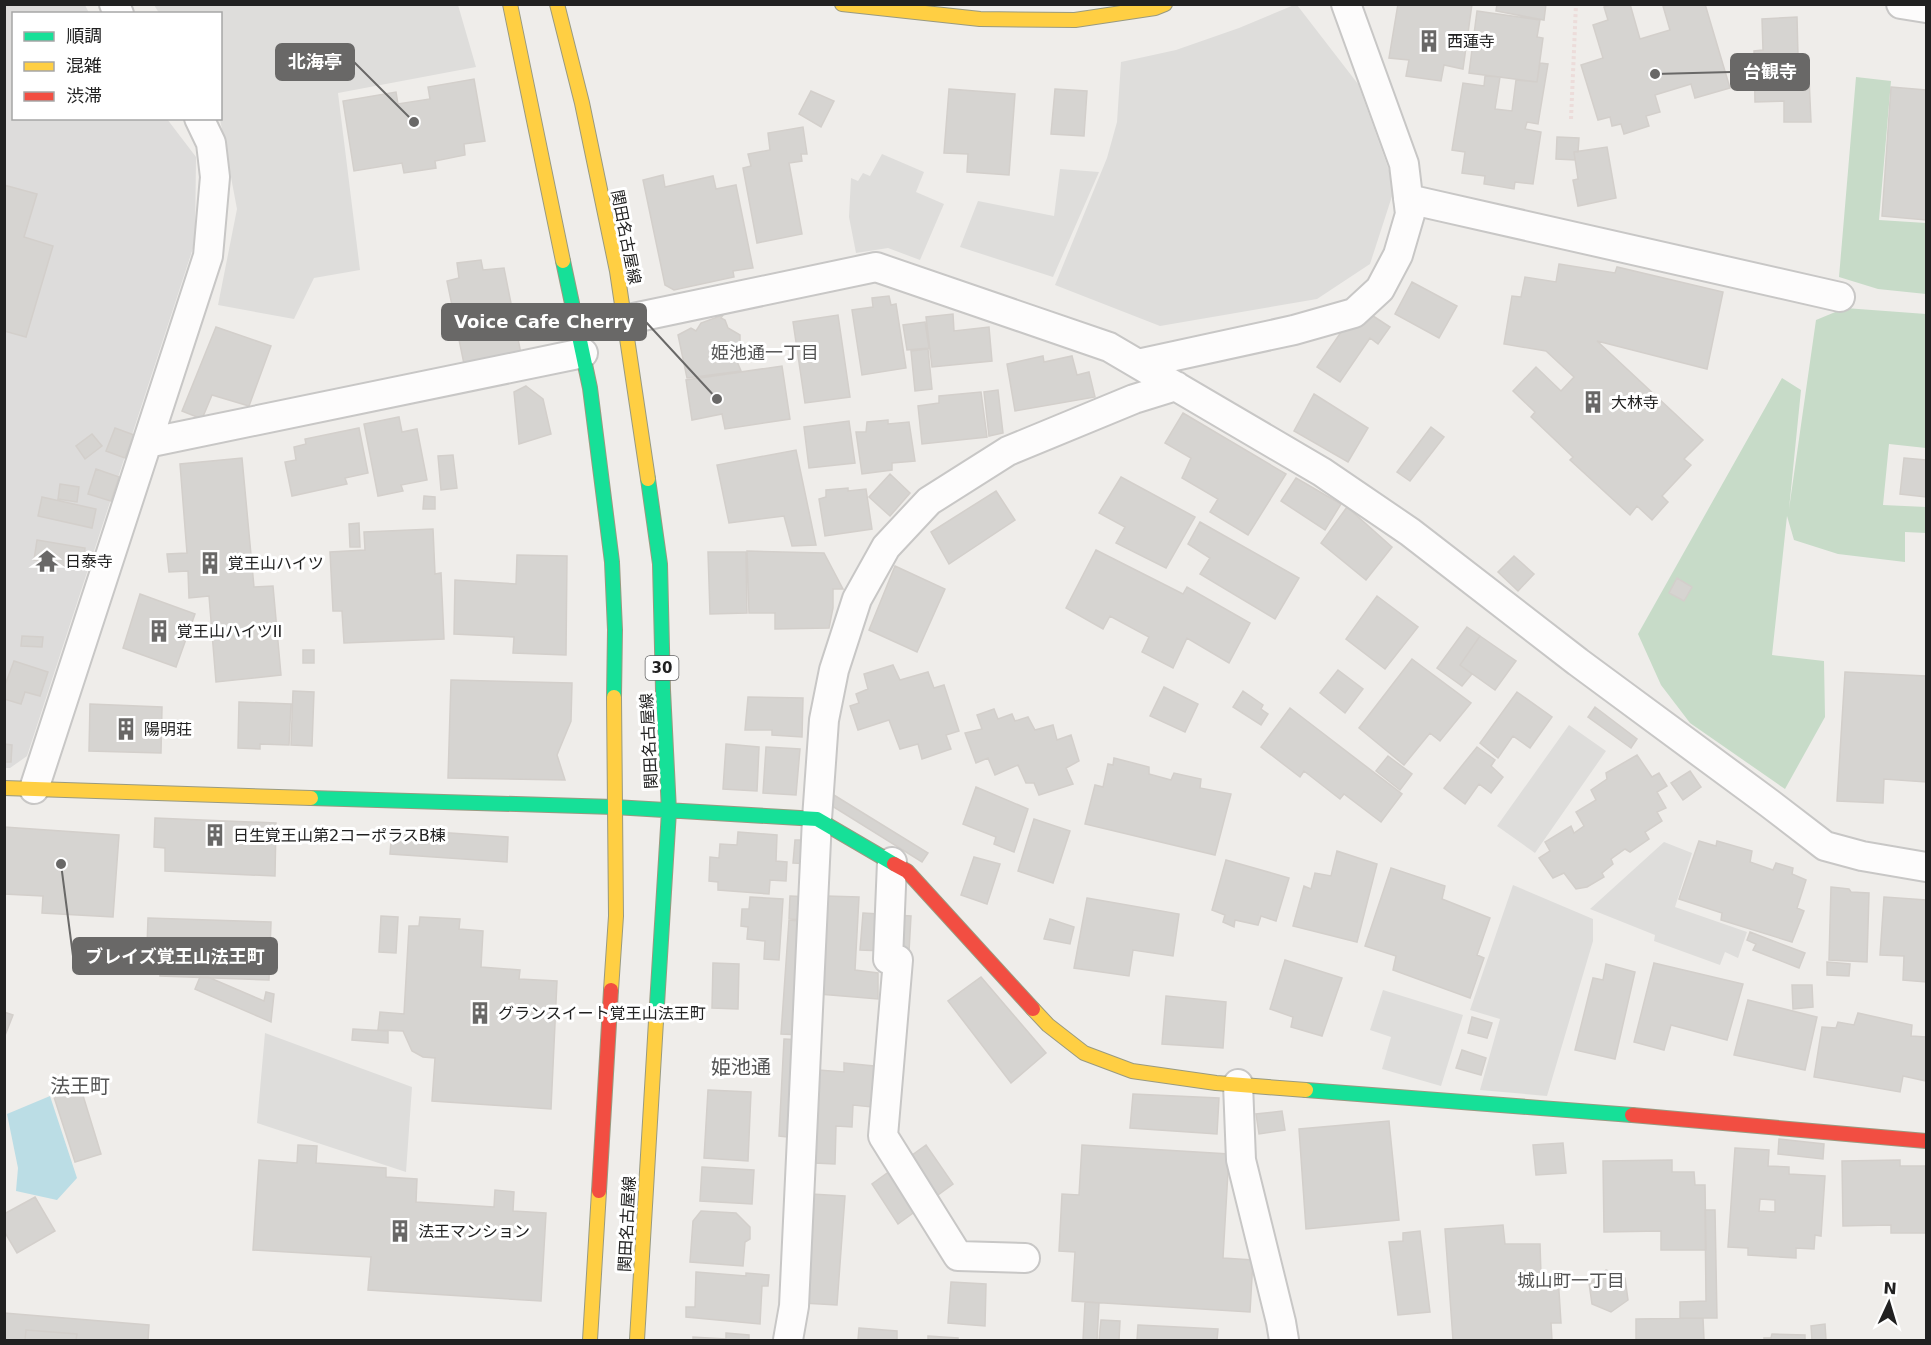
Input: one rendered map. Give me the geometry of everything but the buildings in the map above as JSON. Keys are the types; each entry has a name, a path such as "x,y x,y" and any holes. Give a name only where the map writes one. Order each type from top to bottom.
{"main road":[{"name":"関田名古屋線","path":"510,4 590,388 612,562 615,630 612,741 616,916 590,1341"},
{"name":"関田名古屋線","path":"557,4 582,103 617,271 660,564 669,811 637,1341"},
{"path":"842,4 980,19 1075,20 1155,8 1165,4"},
{"path":"4,788 614,807 817,819 907,871 1048,1025 1084,1053 1132,1071 1238,1084 1926,1141"}],"street":[{"path":"1138,364 1294,330 1354,313 1380,289 1398,255 1410,214 1404,164 1346,4"},
{"path":"1901,4 1926,8"},
{"path":"34,789 208,256 215,177 211,143 200,120"},
{"path":"1408,199 1840,297"},
{"path":"624,320 876,267 1109,347 1322,472 1410,532 1578,662 1825,846 1862,856 1926,867"},
{"path":"147,443 583,353"},
{"path":"788,1341 794,1306 817,819 824,720 834,670 856,599 886,547 929,501 1008,452 1134,399 1176,386"},
{"path":"892,862 888,959 898,960 883,1136 958,1256 1025,1258"},
{"path":"1238,1084 1240,1160 1284,1341"}],"path":[{"path":"1571,119 1576,4"}],"shaded area":[{"name":"日泰寺","path":"5,5 85,5 88,12 12,12 12,120 168,120 196,157 195,242 27,756 10,768 5,768"},
{"path":"154,5 458,5 476,67 338,93 360,270 314,278 294,319 218,305 237,209 220,120 222,120 222,12 158,12"},
{"path":"1297,5 1358,84 1395,187 1370,264 1317,299 1160,326 1055,285 1107,158 1117,122 1121,62 1176,50 1239,28"},
{"path":"882,154 924,172 916,192 944,204 920,260 888,248 856,253 849,217 851,178 858,181 863,173 870,176"},
{"path":"1060,169 1099,172 1053,277 960,247 978,201 1054,216"},
{"path":"1569,725 1606,751 1535,853 1497,826"},
{"path":"1664,842 1692,853 1675,907 1747,932 1738,958 1725,952 1720,965 1654,941 1655,935 1590,909"},
{"path":"1513,885 1593,919 1593,941 1547,1096 1480,1090 1500,1019 1470,1010"},
{"path":"1383,990 1463,1015 1441,1086 1382,1069 1391,1037 1370,1030"},
{"path":"265,1033 412,1087 406,1172 257,1123"}],"green space":[{"path":"1856,77 1891,81 1879,220 1926,223 1926,294 1878,289 1839,277"},
{"path":"1845,308 1926,314 1926,448 1889,444 1883,505 1926,507 1926,533 1905,532 1905,562 1838,554 1794,540 1787,516 1772,655 1824,661 1825,717 1785,789 1690,723 1661,685 1638,634 1782,378 1801,390 1789,509 1816,320"}],"water":[{"path":"50,1096 77,1178 57,1200 16,1191 18,1168 7,1114"}],"traffic: fast":[{"path":"563,261 590,388 612,562 615,630 614,697"},
{"path":"648,479 660,564 669,811 656,1021"},
{"path":"311,798 614,807 817,819 894,864"},
{"path":"1306,1090 1632,1115"}],"traffic: slow":[{"path":"510,4 563,261"},
{"path":"557,4 582,103 617,271 648,479"},
{"path":"842,4 980,19 1075,20 1155,8 1165,4"},
{"path":"611,990 616,916 614,697"},
{"path":"4,788 311,798"},
{"path":"1033,1009 1048,1025 1084,1053 1132,1071 1216,1083 1306,1090"},
{"path":"637,1340 656,1021"},
{"path":"590,1340 599,1191"}],"traffic: jam":[{"path":"894,864 907,871 1033,1009"},
{"path":"599,1191 611,990"},
{"path":"1632,1115 1926,1141"}],"place":[{"name":"西蓮寺","path":"1429,41"},
{"name":"台観寺","path":"1655,74"},
{"name":"北海亭","path":"414,122"},
{"name":"Voice Cafe Cherry","path":"717,399"},
{"name":"大林寺","path":"1593,402"},
{"name":"日泰寺","path":"47,561"},
{"name":"覚王山ハイツ","path":"210,563"},
{"name":"覚王山ハイツII","path":"159,631"},
{"name":"陽明荘","path":"126,729"},
{"name":"日生覚王山第2コーポラスB棟","path":"215,835"},
{"name":"ブレイズ覚王山法王町","path":"61,864"},
{"name":"グランスイート覚王山法王町","path":"480,1013"},
{"name":"法王マンション","path":"400,1231"}],"district":[{"name":"姫池通一丁目","path":"765,352"},
{"name":"姫池通","path":"741,1067"},
{"name":"法王町","path":"80,1086"},
{"name":"城山町一丁目","path":"1571,1280"}]}
